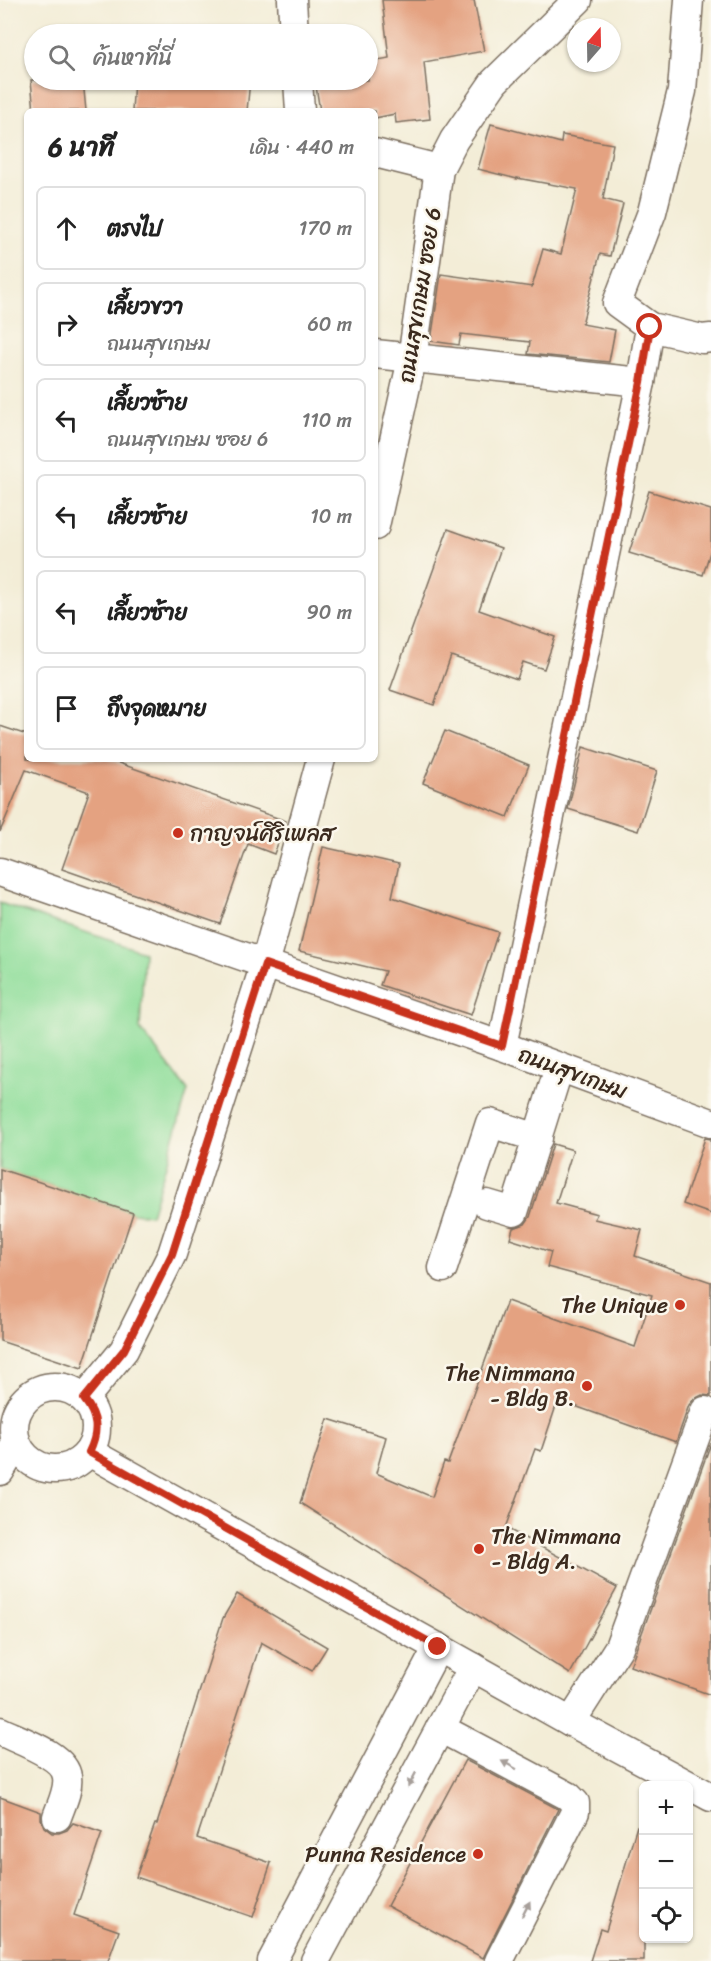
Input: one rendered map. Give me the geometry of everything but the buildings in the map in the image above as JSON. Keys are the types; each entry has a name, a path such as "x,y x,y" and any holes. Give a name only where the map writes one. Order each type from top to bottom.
{"street":[{"path":"292,0 293,24"},
{"name":"ถนนสุขเกษม ซอย 6","path":"378,512 412,359 439,169 453,140 494,82 578,0"},
{"path":"689,0 682,91 652,212 617,303 650,327 702,339 711,338"},
{"path":"299,90 300,108"},
{"path":"378,154 439,169"},
{"path":"502,1046 641,382 650,327"},
{"path":"378,354 641,382"},
{"path":"84,1399 124,1350 172,1254 265,964 320,762"},
{"name":"ถนนสุขเกษม","path":"0,873 502,1046 711,1123"},
{"path":"487,1204 514,1212 559,1068"},
{"path":"443,1268 490,1123 538,1138"},
{"path":"0,1471 10,1424 19,1406 38,1390 63,1387 74,1392 91,1408 97,1431 89,1452 80,1461 56,1470 32,1463 22,1454 10,1424"},
{"path":"571,1722 619,1647 705,1411"},
{"path":"89,1452 571,1722 711,1797"},
{"path":"272,1961 438,1647"},
{"path":"315,1961 473,1667"},
{"path":"440,1728 568,1796 576,1803 575,1812 499,1961"},
{"path":"0,1731 54,1757 66,1769 68,1778 66,1790 57,1817"}],"green space":[{"path":"0,903 144,952 140,1029 188,1090 151,1215 133,1213 0,1169"}],"place":[{"name":"กาญจน์ศิริเพลส","path":"178,833"},
{"name":"The Unique","path":"680,1305"},
{"name":"The Nimmana - Bldg B.","path":"587,1386"},
{"name":"The Nimmana - Bldg A.","path":"479,1549"},
{"name":"Punna Residence","path":"478,1854"}],"route":[{"path":"438,1647 89,1452 97,1431 91,1408 84,1399 124,1350 172,1254 265,964 502,1046 641,382 650,327"}]}
